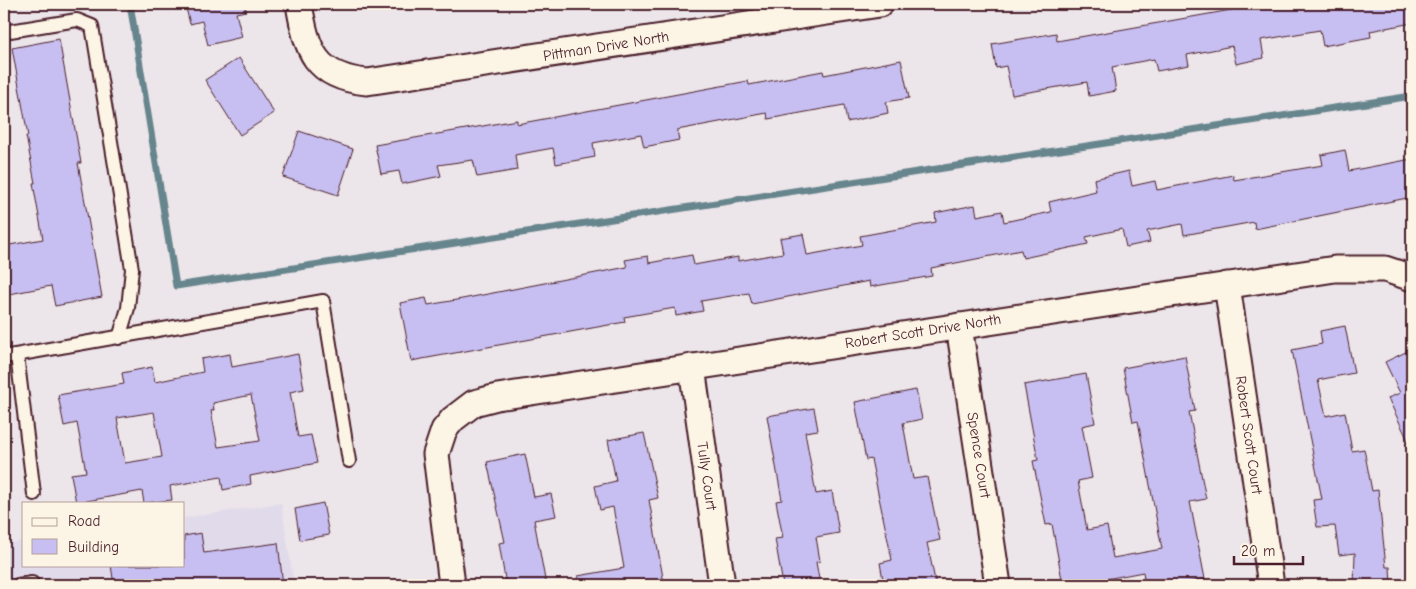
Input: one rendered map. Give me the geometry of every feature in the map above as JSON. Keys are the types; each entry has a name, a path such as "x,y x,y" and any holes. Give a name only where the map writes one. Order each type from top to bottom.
{"street":[{"name":"Pittman Drive North","path":"299,4 304,33 310,52 321,65 332,74 349,80 367,82 880,4"},
{"name":"Robert Scott Drive North","path":"452,585 436,454 444,430 452,419 474,403 497,397 1335,268 1385,269 1412,278"},
{"name":"Robert Scott Court","path":"1227,285 1271,585"},
{"name":"Spence Court","path":"959,326 998,585"},
{"name":"Tully Court","path":"692,367 722,585"}],"lane":[{"path":"4,32 77,20 92,26 132,269 128,308 119,338"},
{"path":"34,494 10,356 323,301 349,461"},
{"path":"18,585 32,583"}],"shaded area":[{"path":"281,503 294,585 4,585 4,544 22,541 22,566 185,566 185,518"}],"building":[{"path":"185,4 245,4 246,11 236,13 242,37 208,45 202,21 190,24"},
{"path":"1265,4 1412,4 1412,23 1370,31 1371,37 1323,46 1320,30 1261,40 1264,58 1236,64 1232,46 1187,55 1189,65 1157,71 1154,59 1112,67 1116,91 1089,96 1087,82 1012,95 1006,66 996,68 992,44 1056,33 1057,41"},
{"path":"59,39 81,163 78,163 102,297 55,306 51,286 4,295 4,246 43,239 26,136 28,136 12,48"},
{"path":"239,58 274,113 240,135 205,80"},
{"path":"901,60 909,98 886,102 888,113 847,122 844,105 768,119 767,113 677,130 679,140 644,147 641,134 593,143 595,157 556,164 553,148 515,155 517,170 477,177 473,160 438,165 441,176 402,184 399,171 381,174 375,145 517,120 517,124 748,81 749,85 823,71 824,75"},
{"path":"299,131 353,149 338,195 283,177"},
{"path":"1345,150 1349,171 1412,159 1412,197 1255,229 1254,222 1184,235 1182,224 1147,231 1150,242 1126,247 1122,229 1086,237 1088,244 1023,258 1021,250 931,268 932,276 870,287 869,281 752,304 749,293 701,301 703,311 676,316 675,308 624,317 625,322 411,361 400,303 426,298 428,305 462,299 627,267 625,260 648,256 649,263 692,255 694,265 738,257 738,261 783,253 780,238 803,234 807,255 862,245 860,236 936,222 935,213 975,205 977,216 1002,211 1004,222 1051,212 1049,202 1096,191 1094,179 1129,171 1132,186 1155,181 1157,190 1233,175 1234,180 1323,165 1321,155"},
{"path":"1345,326 1354,373 1318,380 1326,416 1345,412 1352,451 1364,449 1372,491 1378,490 1386,567 1390,567 1391,585 1354,585 1355,553 1339,555 1335,526 1317,527 1313,500 1322,499 1292,350 1322,344 1320,331"},
{"path":"1412,349 1412,449 1388,398 1400,393 1385,362"},
{"path":"230,354 232,367 298,354 304,389 290,392 298,437 311,435 317,463 250,476 251,484 223,490 221,477 170,486 172,500 144,502 142,491 76,502 71,474 86,472 77,423 64,426 58,395 124,384 122,373 152,367 155,382 203,372 201,359","holes":["251,395 260,441 218,447 211,411 214,410 213,403","154,412 162,457 125,463 117,418"]},
{"path":"1185,356 1195,411 1189,412 1206,499 1190,502 1205,579 1171,585 1145,585 1143,572 1101,580 1102,585 1063,585 1052,524 1046,525 1033,461 1038,460 1024,385 1086,374 1095,423 1082,426 1092,478 1078,481 1087,530 1107,526 1113,558 1162,549 1138,421 1133,422 1123,368"},
{"path":"916,390 922,419 903,423 913,479 927,477 940,540 927,543 936,585 884,585 880,563 892,560 871,459 866,460 855,402"},
{"path":"814,408 818,430 805,432 816,494 832,491 839,533 816,537 820,561 816,562 820,585 783,585 775,539 783,538 776,501 782,500 767,416"},
{"path":"644,433 658,498 649,500 664,583 651,585 579,585 578,576 624,568 613,507 600,510 595,486 616,481 608,440"},
{"path":"525,454 534,497 551,494 556,516 534,520 546,585 506,585 499,543 505,542 487,462"},
{"path":"323,503 329,535 300,540 295,509"},
{"path":"201,533 204,553 278,543 283,585 114,585 111,566 185,566 185,536"}],"waterway":[{"path":"130,4 176,286 1412,96"}]}
